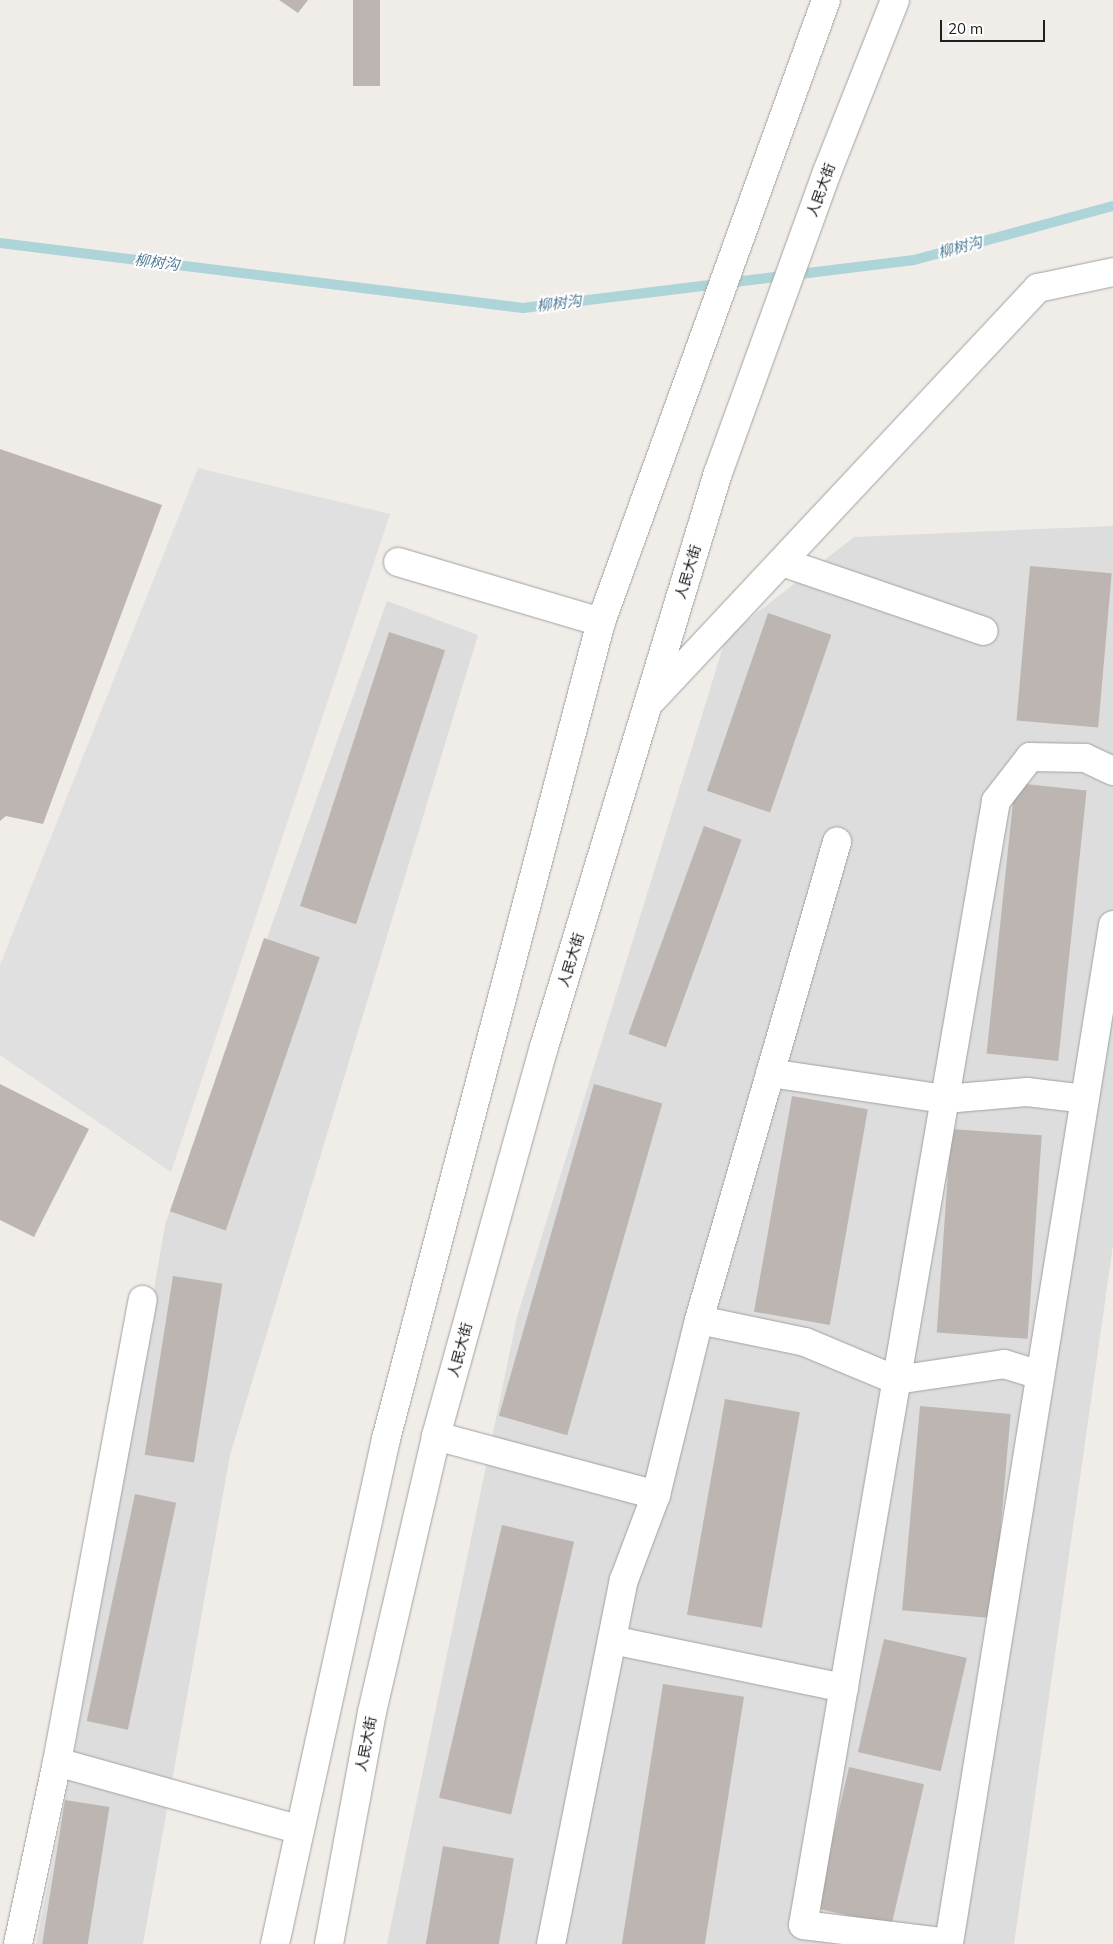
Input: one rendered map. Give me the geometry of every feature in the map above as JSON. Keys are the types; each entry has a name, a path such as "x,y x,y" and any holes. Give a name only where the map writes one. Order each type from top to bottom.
{"street":[{"path":"275,1944 386,1439 601,622 766,158 826,0"},
{"name":"人民大街","path":"329,1944 372,1712 436,1436 544,1047 718,473 827,172 895,0"},
{"path":"650,702 1038,288 1113,272"},
{"path":"398,562 601,622"},
{"path":"782,562 984,631"},
{"path":"1113,772 1085,758 1030,757 996,801 803,1925 949,1943 1113,925"},
{"path":"551,1944 624,1580 656,1495 699,1320 837,841"},
{"path":"770,1073 945,1099 1027,1092 1085,1099"},
{"path":"18,1944 57,1762 143,1300"},
{"path":"699,1320 804,1342 896,1380 1004,1364 1040,1376"},
{"path":"436,1436 656,1495"},
{"path":"612,1640 844,1688"},
{"path":"57,1762 300,1830"}],"shaded area":[{"path":"198,468 390,514 171,1172 0,1055 0,965"},
{"path":"1113,526 1113,1245 1014,1944 387,1944 517,1317 726,637 854,537"},
{"path":"387,601 478,635 230,1455 143,1944 36,1944 77,1738 165,1225"}],"building":[{"path":"279,0 308,0 298,13"},
{"path":"353,0 380,0 380,86 353,86"},
{"path":"0,449 162,505 43,824 6,816 0,821"},
{"path":"1030,566 1112,573 1098,728 1016,720"},
{"path":"768,613 831,635 770,813 707,791"},
{"path":"389,632 445,650 356,924 300,906"},
{"path":"1015,783 1087,791 1058,1061 987,1054"},
{"path":"704,826 742,840 666,1047 628,1034"},
{"path":"264,938 320,957 226,1230 170,1211"},
{"path":"0,1084 89,1129 34,1237 0,1220"},
{"path":"594,1084 662,1104 567,1435 499,1416"},
{"path":"792,1096 868,1109 830,1325 754,1312"},
{"path":"951,1129 1042,1135 1028,1339 937,1333"},
{"path":"173,1276 222,1284 194,1463 145,1455"},
{"path":"725,1399 800,1412 762,1628 687,1615"},
{"path":"920,1406 1011,1414 993,1618 902,1610"},
{"path":"135,1494 176,1503 128,1730 87,1721"},
{"path":"502,1525 574,1542 511,1814 439,1798"},
{"path":"884,1639 967,1658 941,1771 858,1752"},
{"path":"663,1684 744,1697 705,1944 622,1944"},
{"path":"849,1767 924,1784 891,1926 816,1908"},
{"path":"65,1800 109,1807 88,1944 42,1944"},
{"path":"443,1846 514,1859 499,1944 426,1944"}],"waterway":[{"name":"柳树沟","path":"0,243 523,308 914,260 1113,206"}]}
